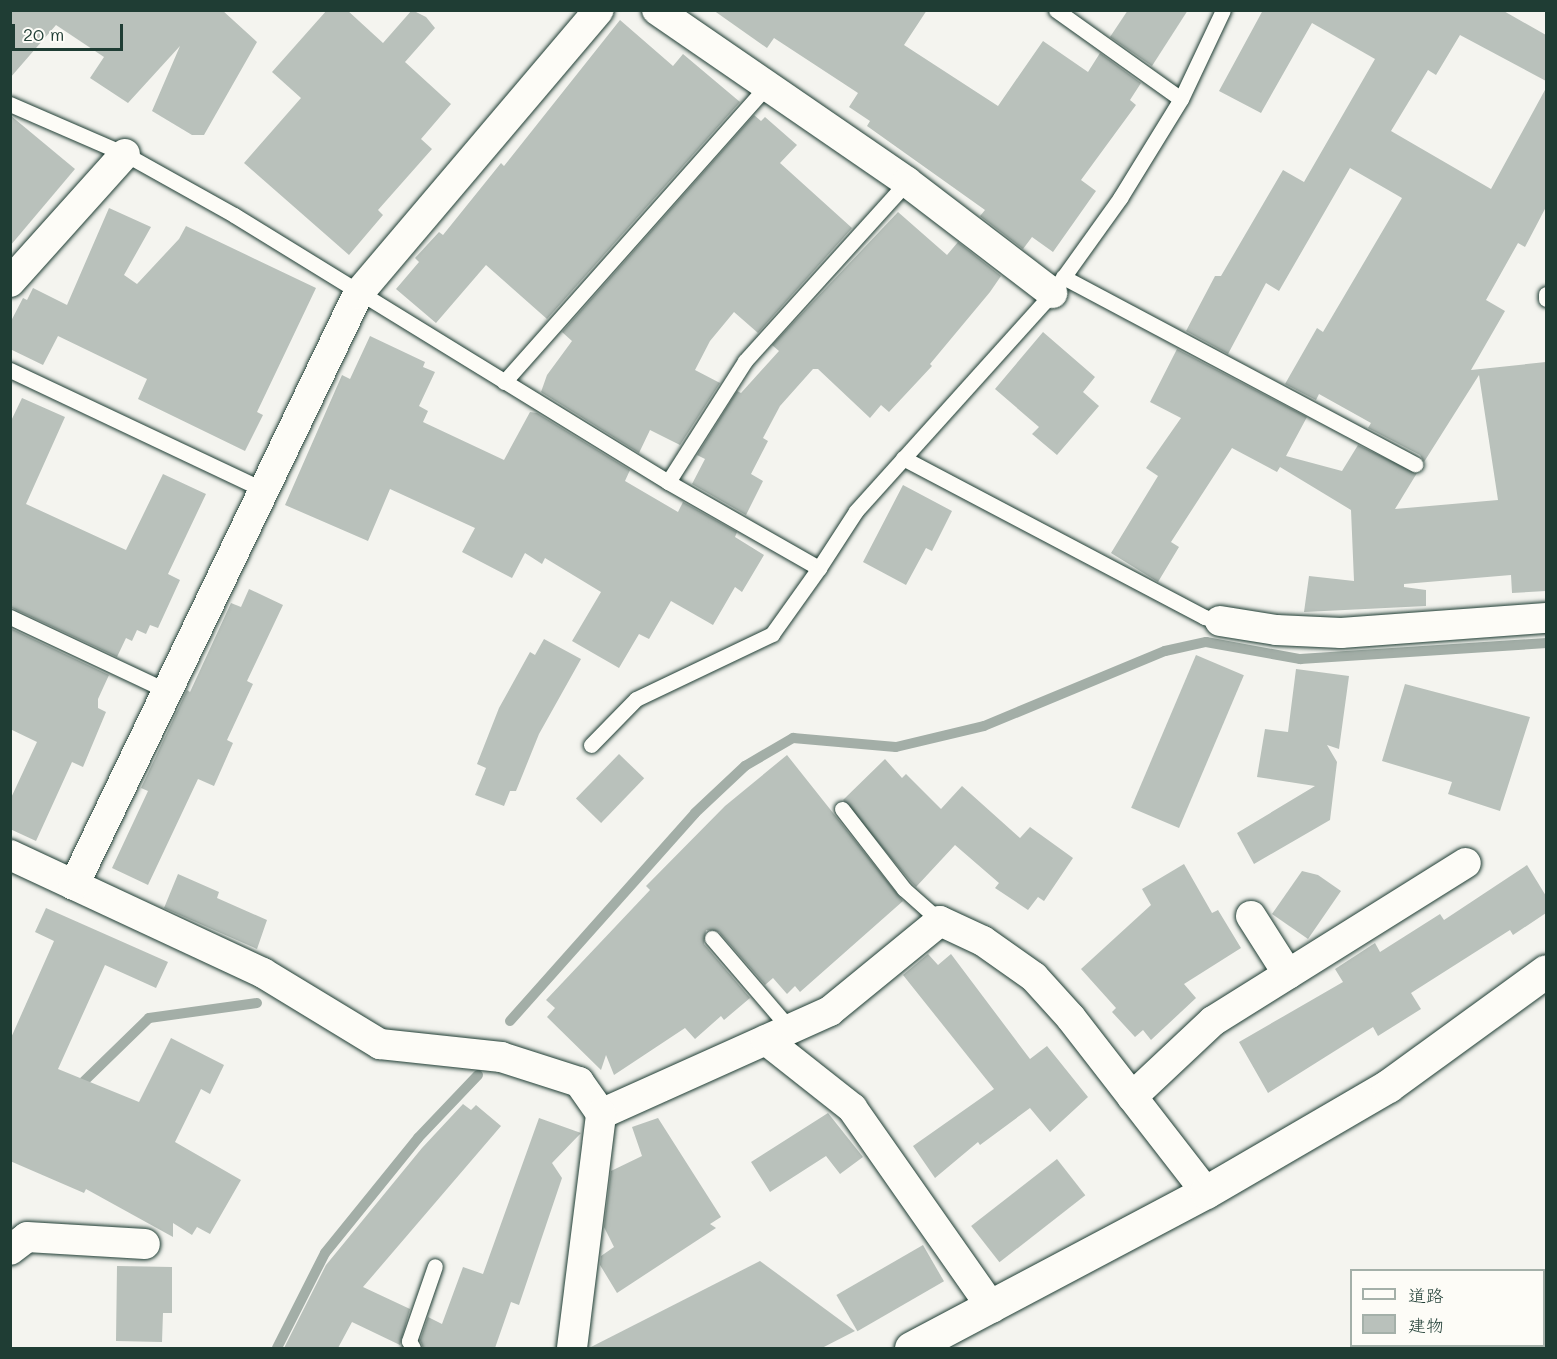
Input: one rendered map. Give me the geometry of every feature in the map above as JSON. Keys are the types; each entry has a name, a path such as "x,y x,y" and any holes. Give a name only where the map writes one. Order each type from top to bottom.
{"street":[{"path":"74,885 266,491 358,294 599,10"},
{"path":"657,10 1058,285"},
{"path":"10,282 124,154"},
{"path":"1220,621 1276,630 1341,633 1546,618"},
{"path":"10,855 263,974 380,1044 513,1061 579,1082 601,1114 572,1348"},
{"path":"1132,1097 1213,1021 1466,863"},
{"path":"1251,916 1288,974"},
{"path":"601,1114 830,1011 940,921 983,941 1034,977 1071,1018 1206,1192"},
{"path":"911,1348 992,1308 1206,1192 1388,1086 1546,971"},
{"path":"778,1034 852,1108 992,1308"},
{"path":"10,1250 27,1237 145,1244"}],"lane":[{"path":"1056,10 1181,99"},
{"path":"591,746 636,699 772,634 856,511 1058,285 1120,198 1181,99 1223,10"},
{"path":"504,382 767,86"},
{"path":"10,104 124,154 234,215 358,294 668,482 819,568"},
{"path":"668,482 745,361 907,182"},
{"path":"1058,285 1415,464"},
{"path":"10,370 266,491"},
{"path":"903,458 1204,617 1220,621"},
{"path":"10,617 167,691"},
{"path":"842,809 904,889 940,921"},
{"path":"712,938 778,1034"},
{"path":"413,1348 409,1341 435,1266"}],"building":[{"path":"10,10 222,10 257,42 204,135 192,135 152,111 180,46 128,103 90,78 104,57 56,25 10,78"},
{"path":"327,10 347,10 383,43 412,10 426,17 435,28 405,62 451,104 421,139 432,149 378,210 383,215 349,255 244,163 301,98 272,72"},
{"path":"713,10 927,10 904,45 998,106 1043,41 1088,72 1100,53 1141,83 1130,100 1136,105 1081,180 1096,191 1053,252 1032,237 1023,249 980,216 985,210 867,126 870,121 849,107 858,93 774,38 767,48"},
{"path":"1128,10 1188,10 1152,66 1110,37"},
{"path":"1263,10 1502,10 1546,35 1546,81 1460,35 1436,75 1428,70 1391,131 1491,189 1546,88 1546,207 1525,247 1518,243 1486,300 1505,311 1471,370 1546,362 1546,591 1512,593 1511,575 1404,584 1404,587 1426,590 1426,606 1304,612 1309,576 1354,581 1351,510 1280,467 1277,472 1232,448 1171,542 1179,547 1158,582 1111,553 1158,476 1146,468 1181,418 1150,402 1177,349 1307,417 1286,456 1342,471 1358,445 1417,473 1395,509 1498,500 1479,375 1424,462 1420,455 1368,428 1371,423 1319,394 1316,400 1285,384 1317,328 1323,332 1402,198 1350,168 1279,291 1266,283 1228,354 1186,331 1215,276 1221,276 1283,170 1304,182 1375,59 1312,23 1261,113 1219,91"},
{"path":"620,20 673,66 683,54 740,102 547,319 486,265 436,323 396,289 419,262 415,258 439,232 443,235 501,163 504,166"},
{"path":"10,115 75,169 10,246"},
{"path":"754,115 761,121 765,117 797,145 780,163 852,228 758,333 734,312 710,341 695,370 720,383 680,445 650,430 639,453 541,392 547,375 572,341 562,332"},
{"path":"109,208 151,227 124,275 137,284 179,239 186,226 316,288 257,412 263,415 245,451 138,399 147,379 58,336 43,365 10,349 10,323 23,298 27,300 33,288 67,305"},
{"path":"898,212 947,255 958,242 1001,276 990,292 930,364 932,366 889,412 881,405 870,418 818,369 813,369 780,406 763,438 768,441 751,474 763,481 746,515 692,484 705,459 697,455 737,391 741,393 779,351 772,345"},
{"path":"1043,332 1095,377 1083,392 1099,406 1057,455 1032,434 1039,427 995,389"},
{"path":"370,336 425,362 423,367 435,372 419,406 428,411 423,422 504,460 530,412 537,413 630,470 625,481 678,512 683,502 737,532 735,537 764,555 742,592 735,587 713,625 671,601 649,639 639,634 619,668 572,641 601,592 545,558 542,564 525,553 512,578 462,552 475,528 390,489 368,541 285,505 342,375 350,379"},
{"path":"22,398 65,417 26,504 126,550 163,474 206,494 168,574 180,580 158,628 150,625 146,634 137,630 132,641 126,638 117,657 10,607 10,423"},
{"path":"903,485 952,511 932,551 926,548 906,585 863,562"},
{"path":"249,589 283,605 247,681 253,684 227,740 233,743 214,786 198,779 148,885 112,868 148,791 141,788 187,690 190,692 231,603 241,607"},
{"path":"10,628 109,675 98,699 98,708 106,712 83,767 72,762 36,841 10,829 10,800 37,742 10,729"},
{"path":"544,639 581,659 539,734 516,791 510,791 504,806 475,795 486,768 477,764 499,708 530,652 535,655"},
{"path":"1196,655 1244,675 1179,828 1131,808"},
{"path":"1296,669 1349,676 1339,749 1327,745 1337,762 1330,820 1254,864 1237,833 1315,786 1257,777 1265,729 1288,732"},
{"path":"1405,684 1530,717 1500,811 1448,794 1452,782 1382,761"},
{"path":"619,754 644,778 601,823 576,799"},
{"path":"787,755 903,901 800,992 795,986 787,994 773,978 765,985 719,932 706,930 704,944 750,998 724,1020 721,1016 695,1039 685,1028 614,1075 606,1055 601,1070 547,1017 555,1008 546,1000 650,890 646,886 725,806"},
{"path":"885,759 902,778 906,774 941,809 962,786 1020,838 1030,827 1073,858 1044,901 1038,897 1028,910 995,888 999,883 955,845 916,887 843,800"},
{"path":"1184,864 1212,913 1218,910 1241,948 1184,984 1196,998 1151,1040 1143,1030 1135,1037 1112,1012 1116,1008 1081,969 1151,905 1142,889"},
{"path":"1527,865 1546,896 1546,913 1513,935 1510,930 1411,993 1421,1009 1378,1036 1373,1027 1268,1093 1239,1042 1343,982 1335,969 1375,943 1380,952 1440,914 1444,920"},
{"path":"1302,871 1318,875 1341,891 1308,939 1272,914"},
{"path":"178,874 219,892 217,898 267,920 257,949 164,908"},
{"path":"46,908 168,962 156,988 105,965 58,1069 139,1102 171,1038 224,1065 210,1094 201,1089 175,1142 241,1180 210,1234 197,1227 192,1235 173,1223 173,1237 86,1189 84,1193 10,1161 10,1040 54,941 35,932"},
{"path":"928,954 938,965 951,954 1030,1059 1047,1046 1088,1097 1050,1132 1030,1108 980,1145 978,1142 935,1178 913,1146 994,1089 903,975"},
{"path":"463,1104 471,1110 476,1105 501,1126 363,1287 410,1309 400,1345 352,1322 338,1348 284,1348 326,1265 422,1148"},
{"path":"828,1113 863,1157 840,1174 826,1156 770,1192 751,1162"},
{"path":"539,1118 581,1133 552,1163 562,1178 519,1305 511,1302 495,1348 423,1348 420,1340 428,1317 442,1324 463,1267 483,1274"},
{"path":"658,1118 721,1217 710,1224 716,1228 617,1293 600,1265 601,1256 614,1247 604,1227 611,1171 642,1156 632,1127"},
{"path":"1057,1159 1085,1195 999,1262 971,1226"},
{"path":"923,1245 944,1281 857,1331 836,1295"},
{"path":"760,1261 855,1331 822,1348 589,1348"},
{"path":"117,1266 172,1267 172,1313 163,1313 162,1342 116,1341"}],"waterway":[{"path":"510,1021 695,813 745,766 793,738 896,747 984,726 1165,651 1206,642 1300,659 1546,643"},
{"path":"76,1089 149,1018 257,1003"},
{"path":"277,1348 325,1253 418,1138 478,1075"}]}
